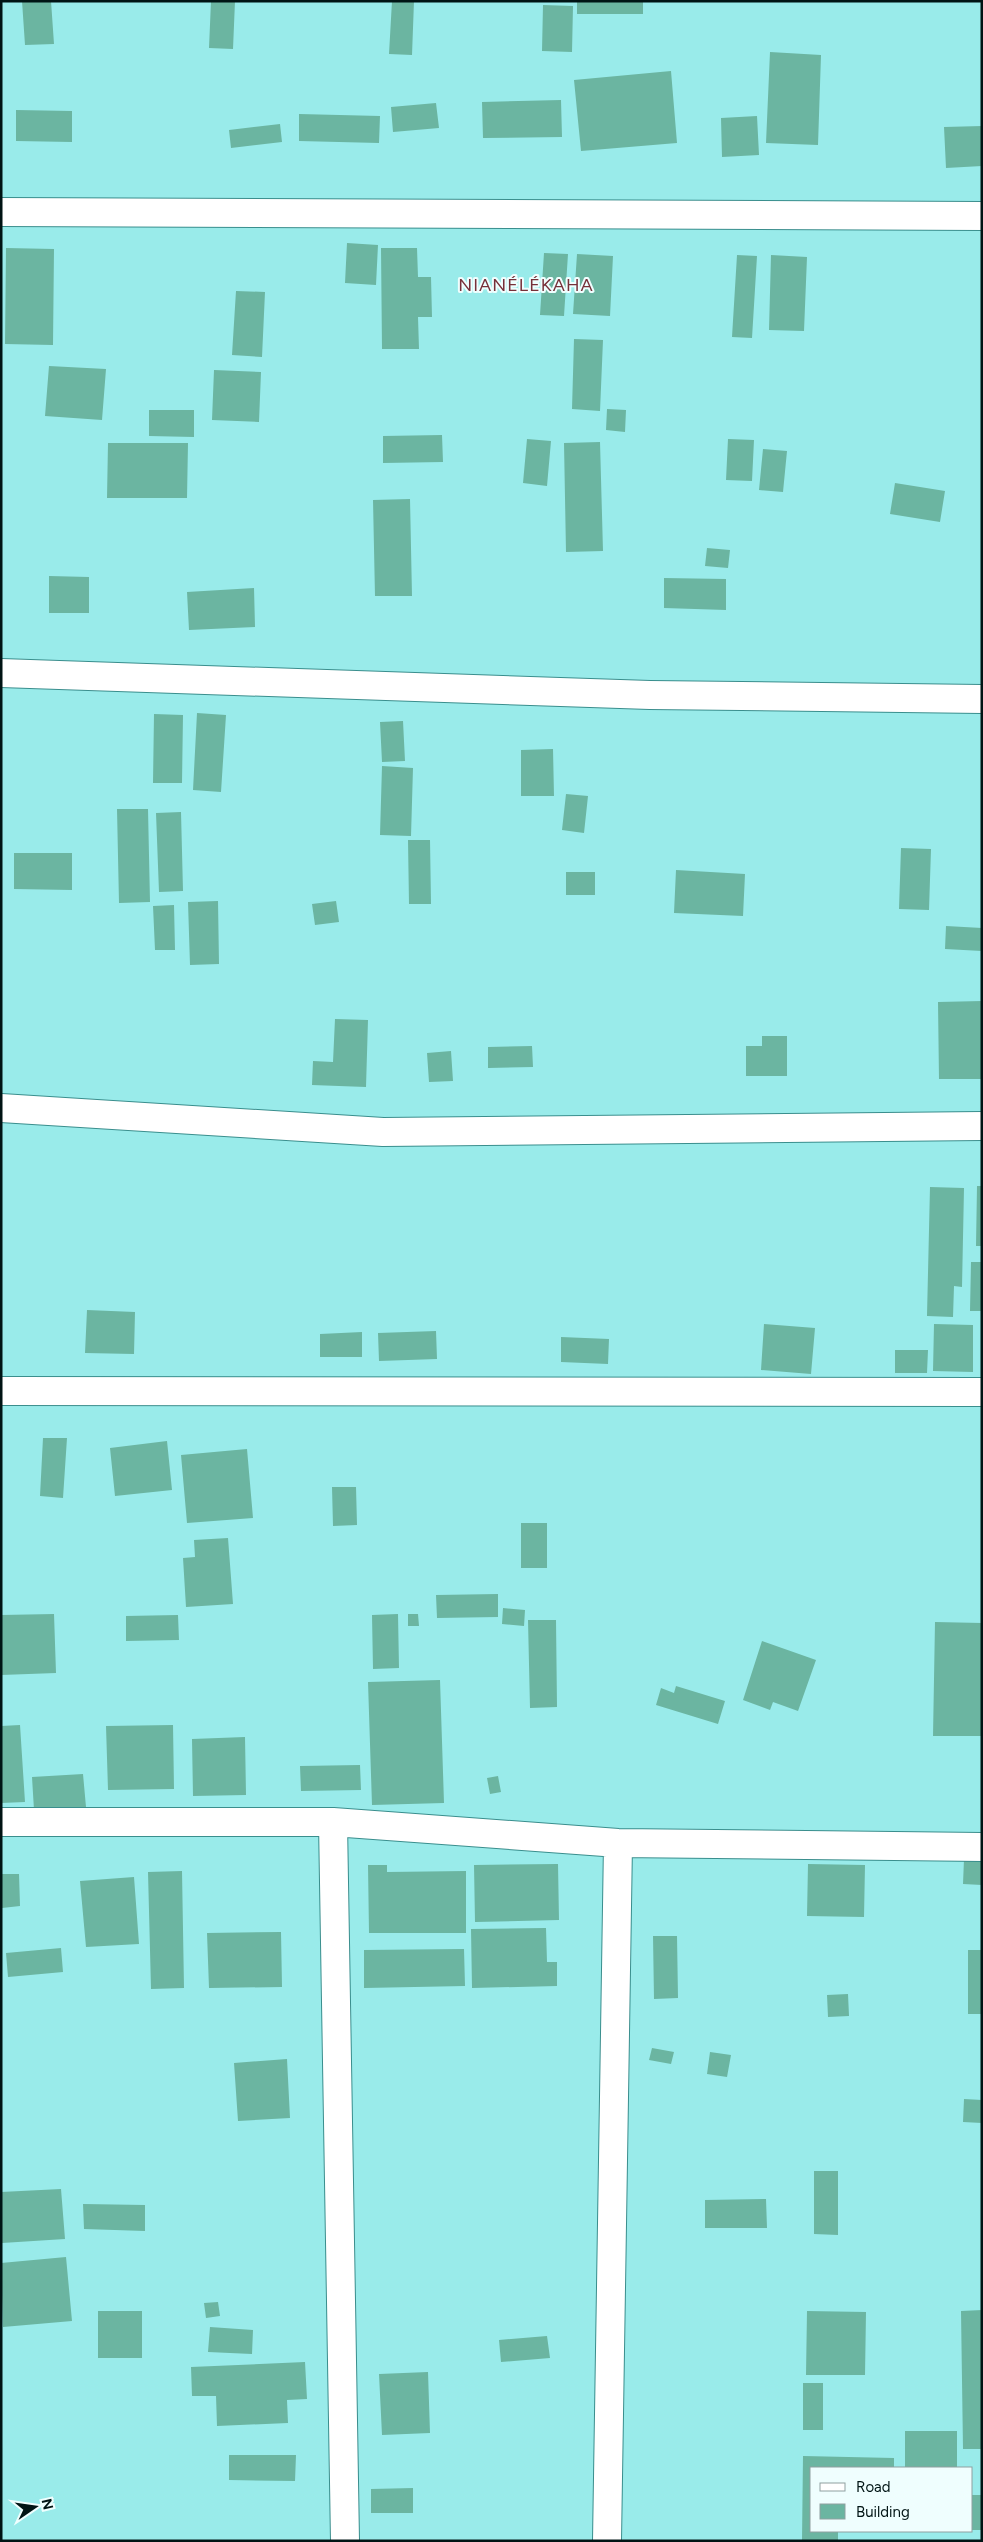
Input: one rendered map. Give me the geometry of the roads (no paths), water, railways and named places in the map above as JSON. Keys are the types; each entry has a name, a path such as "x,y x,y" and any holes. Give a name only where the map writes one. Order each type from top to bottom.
{"street":[{"path":"1,212 982,216"},
{"path":"1,673 640,695 982,700"},
{"path":"1,1108 383,1132 982,1126"},
{"path":"1,1391 982,1392"},
{"path":"1,1822 333,1822 618,1843 982,1847"},
{"path":"333,1822 345,2541"},
{"path":"607,2541 618,1843"}],"district":[{"name":"NIANÉLÉKAHA","path":"526,285"}]}
